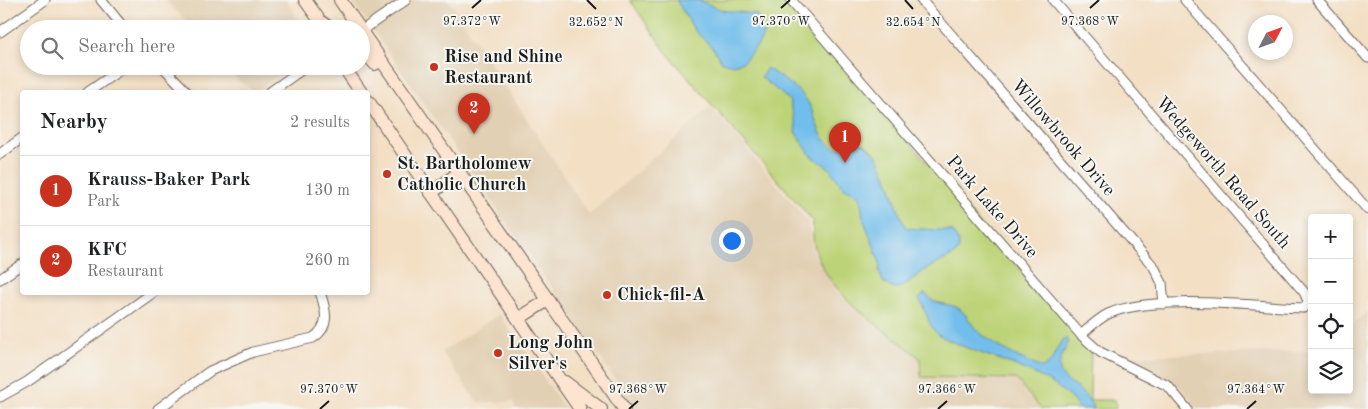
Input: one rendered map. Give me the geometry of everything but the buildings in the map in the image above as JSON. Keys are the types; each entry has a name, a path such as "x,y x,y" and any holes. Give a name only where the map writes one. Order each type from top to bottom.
{"main road":[{"path":"297,0 311,20"},
{"path":"305,0 319,20"},
{"path":"340,0 354,20"},
{"path":"370,43 624,409"},
{"path":"370,56 390,84 402,87"},
{"path":"349,75 360,90"},
{"path":"370,105 580,409"},
{"path":"430,193 460,172"},
{"path":"518,319 548,300"},
{"path":"557,376 601,409"}],"street":[{"path":"0,32 45,0"},
{"path":"101,0 118,20"},
{"path":"370,24 406,0"},
{"name":"Park Lake Drive","path":"791,0 1082,335 1100,352 1168,386 1187,409"},
{"name":"Willowbrook Drive","path":"921,0 1154,267 1162,283 1164,304"},
{"name":"Wedgeworth Road South","path":"1053,0 1304,292 1308,301 1307,306 1303,308 1164,304 1129,308 1110,313 1082,335"},
{"path":"1185,0 1368,210"},
{"path":"1317,0 1368,58"},
{"path":"91,90 113,75"},
{"path":"170,75 184,90"},
{"path":"273,90 295,75"},
{"path":"0,154 20,139"},
{"path":"0,279 20,265"},
{"path":"0,397 27,382 150,295"},
{"path":"158,409 210,371 253,352 312,338 322,330 327,316 321,295"}],"shaded area":[{"path":"165,0 286,0 299,20 186,20"},
{"path":"352,0 449,0 589,215 711,107 807,220 814,252 837,291 920,358 921,377 1016,379 1041,409 636,409 370,26 370,20 366,20"},
{"path":"234,75 279,75 257,90 251,90"},
{"path":"1368,311 1368,409 1197,409 1187,394 1177,384 1130,356 1308,351 1308,394 1353,394 1353,324"},
{"path":"499,314 565,409 515,409 514,402 477,402 442,352"}],"green space":[{"path":"630,0 786,0 1091,351 1090,400 1115,400 1116,409 1041,409 1016,379 921,377 920,358 874,323 845,297 832,282 822,266 815,248 813,221 666,52"}],"water":[{"path":"676,0 698,0 722,10 756,14 765,32 758,45 743,62 733,65 722,62 713,48 695,31"},
{"path":"767,68 805,98 821,134 831,146 839,149 854,142 866,145 876,154 884,169 901,217 907,228 952,231 959,242 959,249 954,255 925,270 902,287 892,288 883,282 879,272 880,263 863,218 860,196 843,187 828,167 812,157 795,132 796,125 789,100 761,77"},
{"path":"925,293 936,302 960,309 977,330 987,338 1042,368 1047,366 1059,345 1066,338 1069,342 1062,356 1061,374 1088,399 1094,409 1079,409 1057,386 1042,378 939,335 932,328 919,299"}],"place":[{"name":"Rise and Shine Restaurant","path":"434,67"},
{"name":"KFC","path":"474,134"},
{"name":"Krauss-Baker Park","path":"845,163"},
{"name":"St. Bartholomew Catholic Church","path":"387,174"},
{"name":"Chick-fil-A","path":"607,295"},
{"name":"Long John Silver's","path":"498,353"}]}
